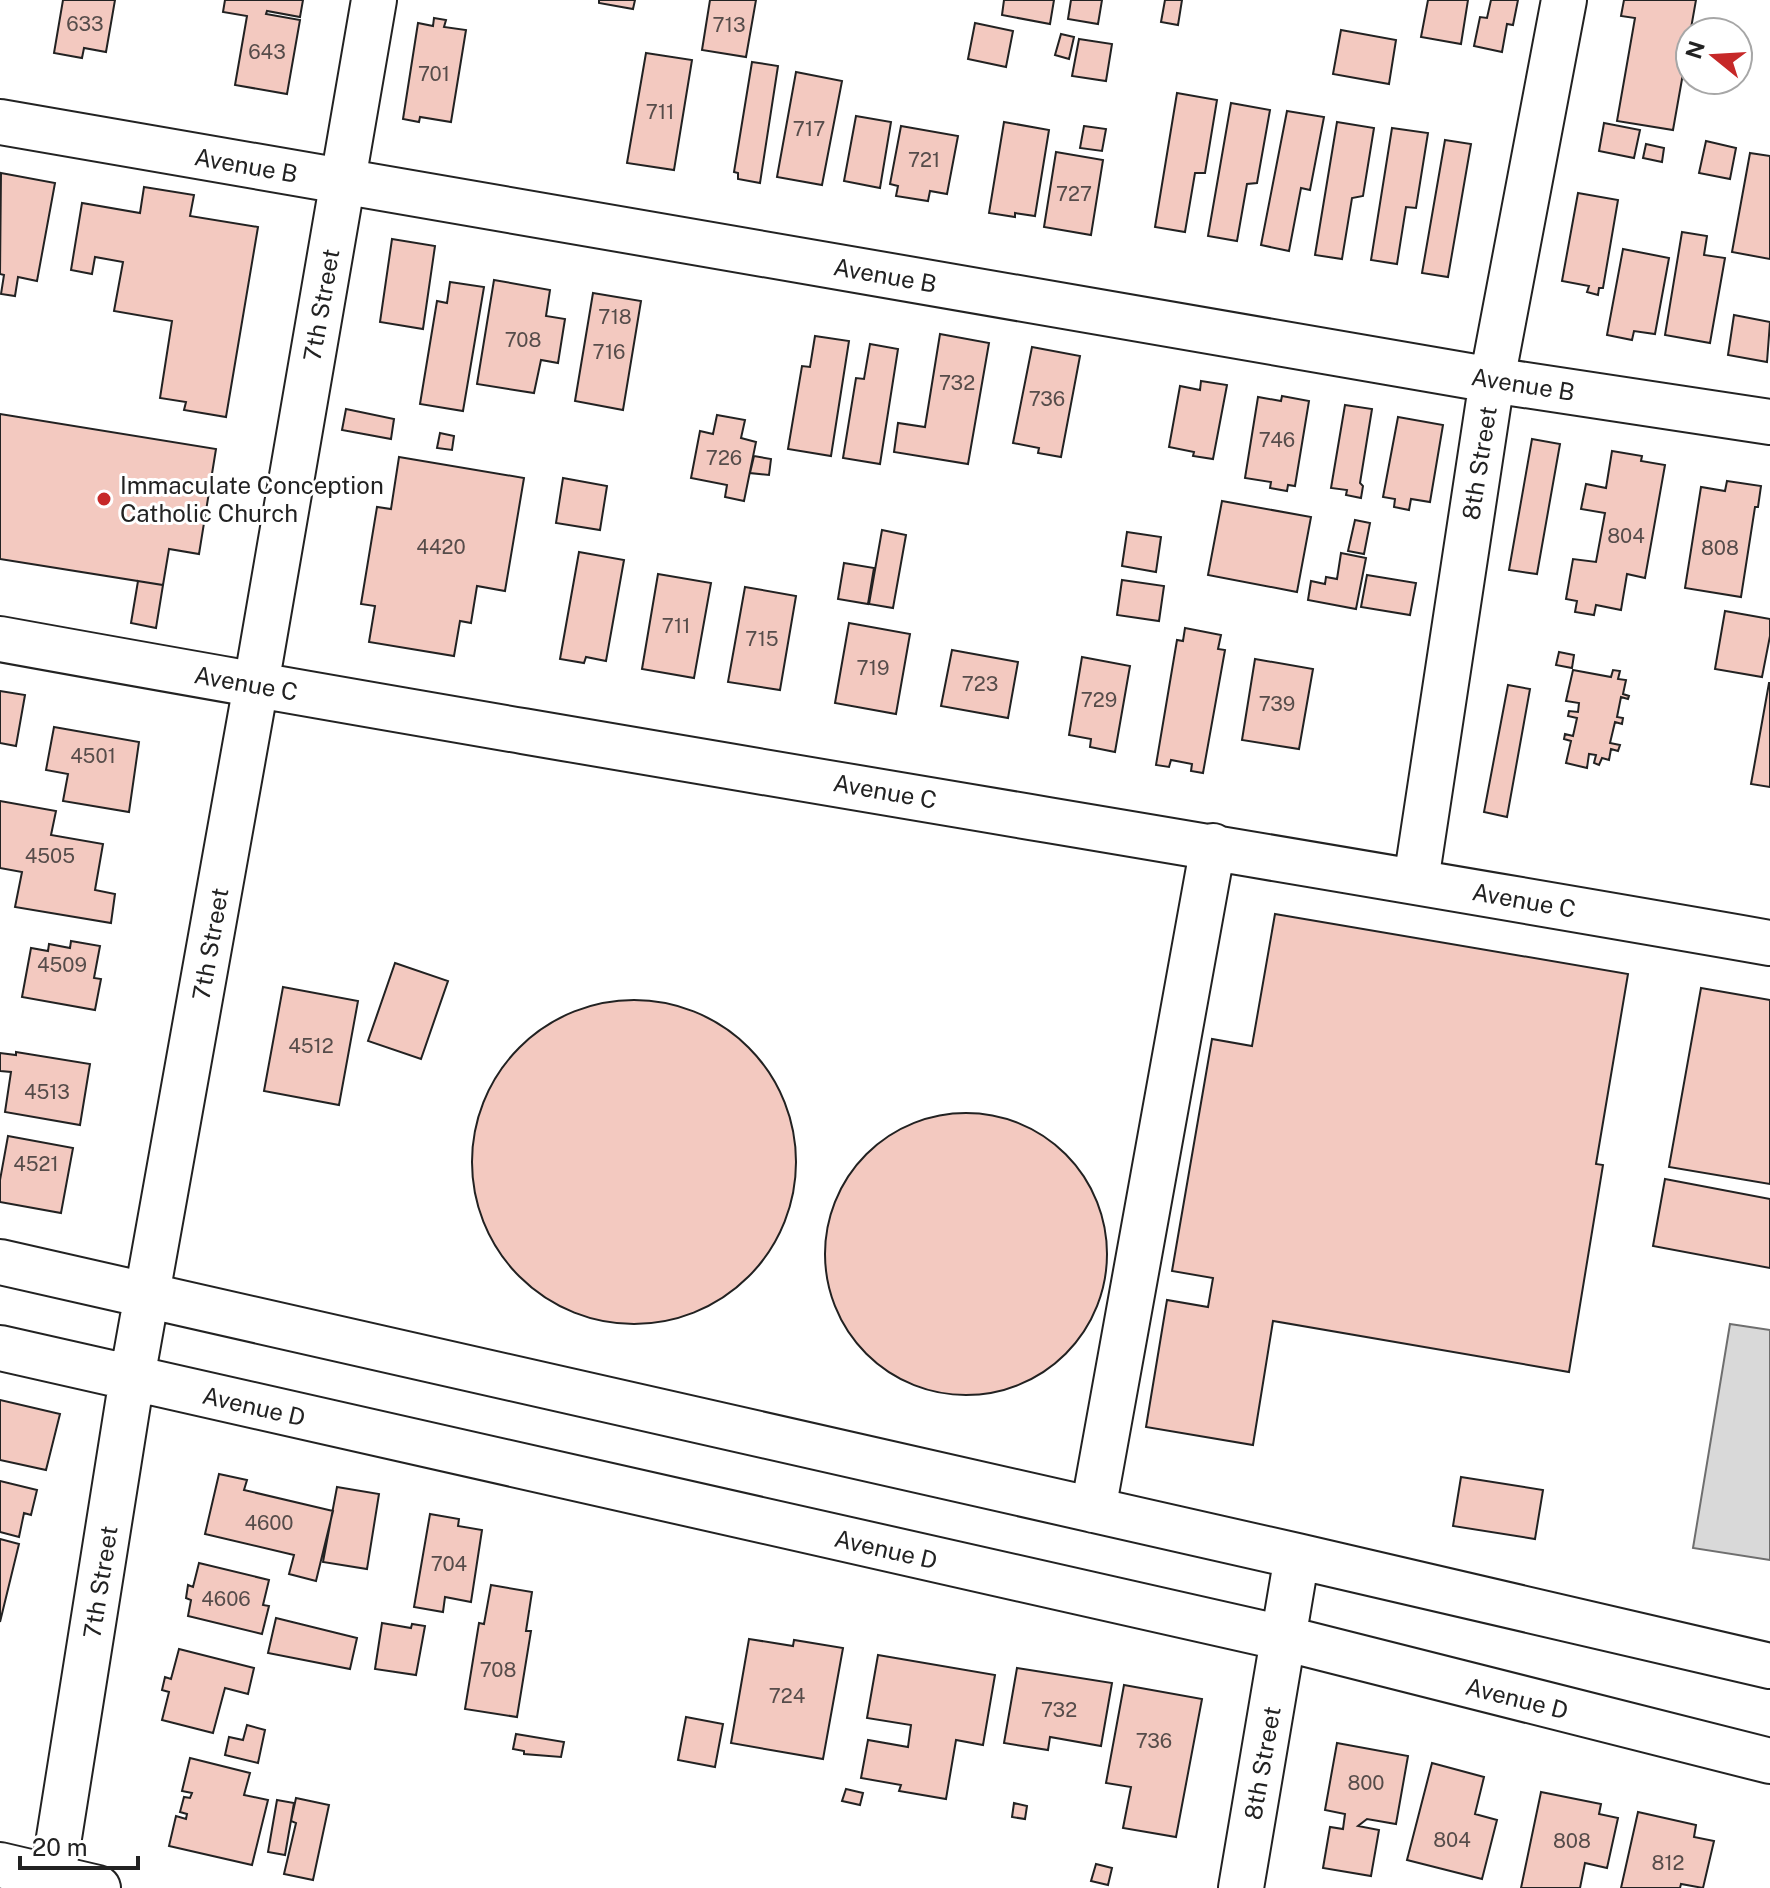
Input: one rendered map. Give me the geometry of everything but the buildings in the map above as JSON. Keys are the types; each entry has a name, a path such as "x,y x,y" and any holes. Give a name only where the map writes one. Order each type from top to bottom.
{"street":[{"name":"7th Street","path":"52,1883 132,1378 374,0"},
{"name":"8th Street","path":"1416,881 1492,380 1564,0"},
{"name":"Avenue B","path":"0,122 1492,380 1770,422"},
{"name":"Avenue C","path":"0,639 1770,943"},
{"path":"1093,1510 1213,846"},
{"path":"0,1262 1770,1666"},
{"name":"Avenue D","path":"0,1348 1283,1638 1770,1761"},
{"name":"8th Street","path":"1241,1888 1297,1556"},
{"path":"0,1865 52,1883 98,1888"}],"shaded area":[{"path":"1730,1324 1770,1330 1770,1560 1693,1548"}],"place":[{"name":"Immaculate Conception Catholic Church","path":"104,499"}]}
